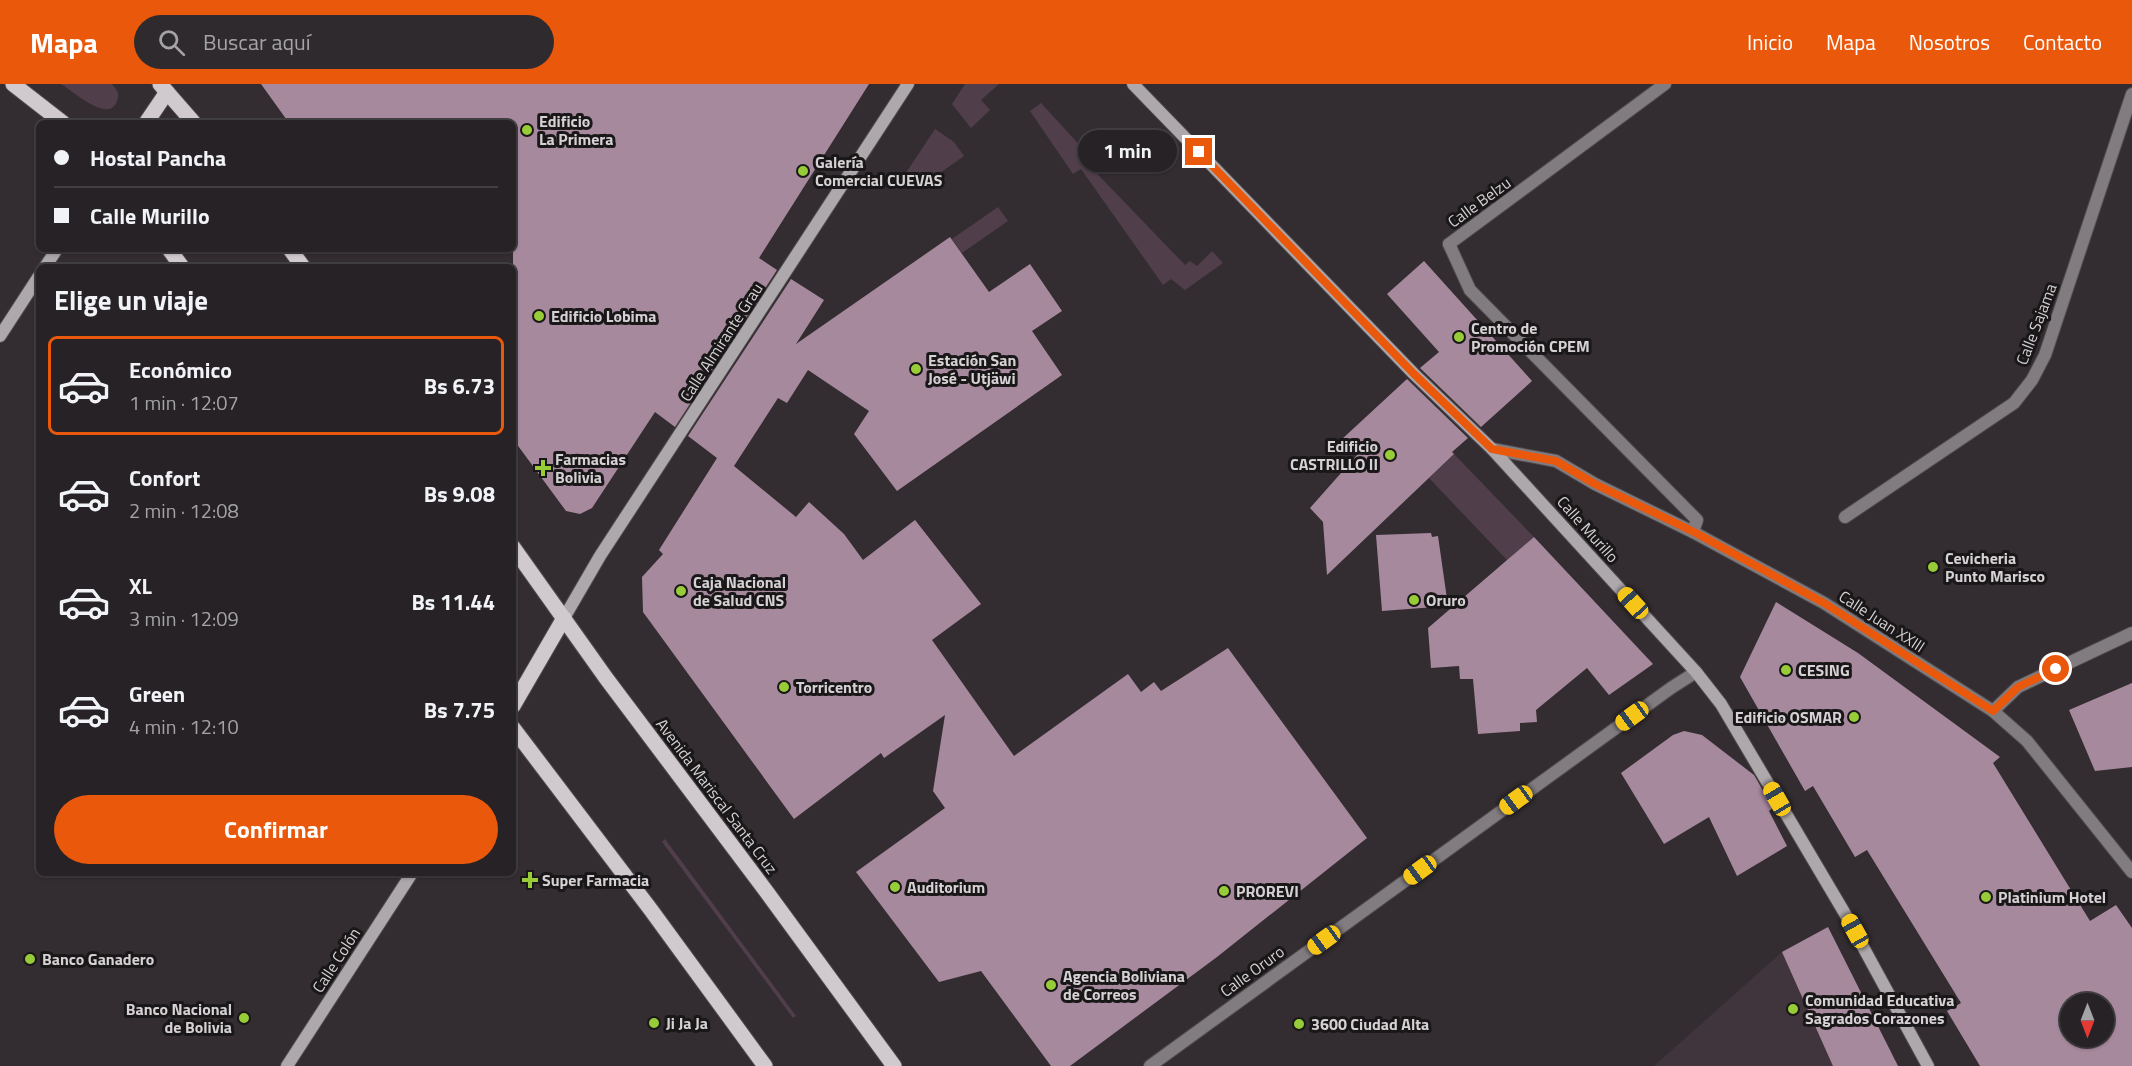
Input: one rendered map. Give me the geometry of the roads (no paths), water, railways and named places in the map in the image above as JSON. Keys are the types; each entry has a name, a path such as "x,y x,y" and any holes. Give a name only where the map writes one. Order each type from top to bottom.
{"main road":[{"path":"13,84 59,120"},
{"name":"Calle Almirante Grau","path":"564,618 600,556 908,84"},
{"name":"Calle Murillo","path":"1133,84 1414,374 1492,449 1696,672 1721,704 1844,912 1928,1066"},
{"path":"148,120 165,87 192,120"},
{"path":"0,336 36,281"},
{"name":"Avenida Mariscal Santa Cruz","path":"516,551 894,1066"},
{"path":"516,701 564,618"},
{"path":"516,732 651,910 765,1066"},
{"name":"Calle Colón","path":"287,1066 410,876"}],"street":[{"name":"Calle Belzu","path":"1665,84 1449,244 1470,290 1697,520 1694,532"},
{"name":"Calle Sajama","path":"1845,517 2014,403 2032,380 2045,355 2132,94"},
{"name":"Calle Juan XXIII","path":"1492,449 1556,461 1595,484 1694,532 1824,603 1993,711 2027,741 2132,872"},
{"path":"1993,711 2018,687 2132,633"},
{"name":"Calle Oruro","path":"1150,1066 1696,672"}],"place":[{"name":"Edificio La Primera","path":"527,130"},
{"name":"Galería Comercial CUEVAS","path":"803,171"},
{"name":"Edificio Lobima","path":"539,316"},
{"name":"Centro de Promoción CPEM","path":"1459,337"},
{"name":"Estación San José - Utjäwi","path":"916,369"},
{"name":"Edificio CASTRILLO II","path":"1390,455"},
{"name":"Farmacias Bolivia","path":"543,468"},
{"name":"Cevicheria Punto Marisco","path":"1933,567"},
{"name":"Caja Nacional de Salud CNS","path":"681,591"},
{"name":"Oruro","path":"1414,600"},
{"name":"CESING","path":"1786,670"},
{"name":"Torricentro","path":"784,687"},
{"name":"Edificio OSMAR","path":"1854,717"},
{"name":"Super Farmacia","path":"530,880"},
{"name":"Auditorium","path":"895,887"},
{"name":"PROREVI","path":"1224,891"},
{"name":"Platinium Hotel","path":"1986,897"},
{"name":"Banco Ganadero","path":"30,959"},
{"name":"Agencia Boliviana de Correos","path":"1051,985"},
{"name":"Comunidad Educativa Sagrados Corazones","path":"1793,1009"},
{"name":"Banco Nacional de Bolivia","path":"244,1018"},
{"name":"Ji Ja Ja","path":"654,1023"},
{"name":"3600 Ciudad Alta","path":"1299,1024"}]}
